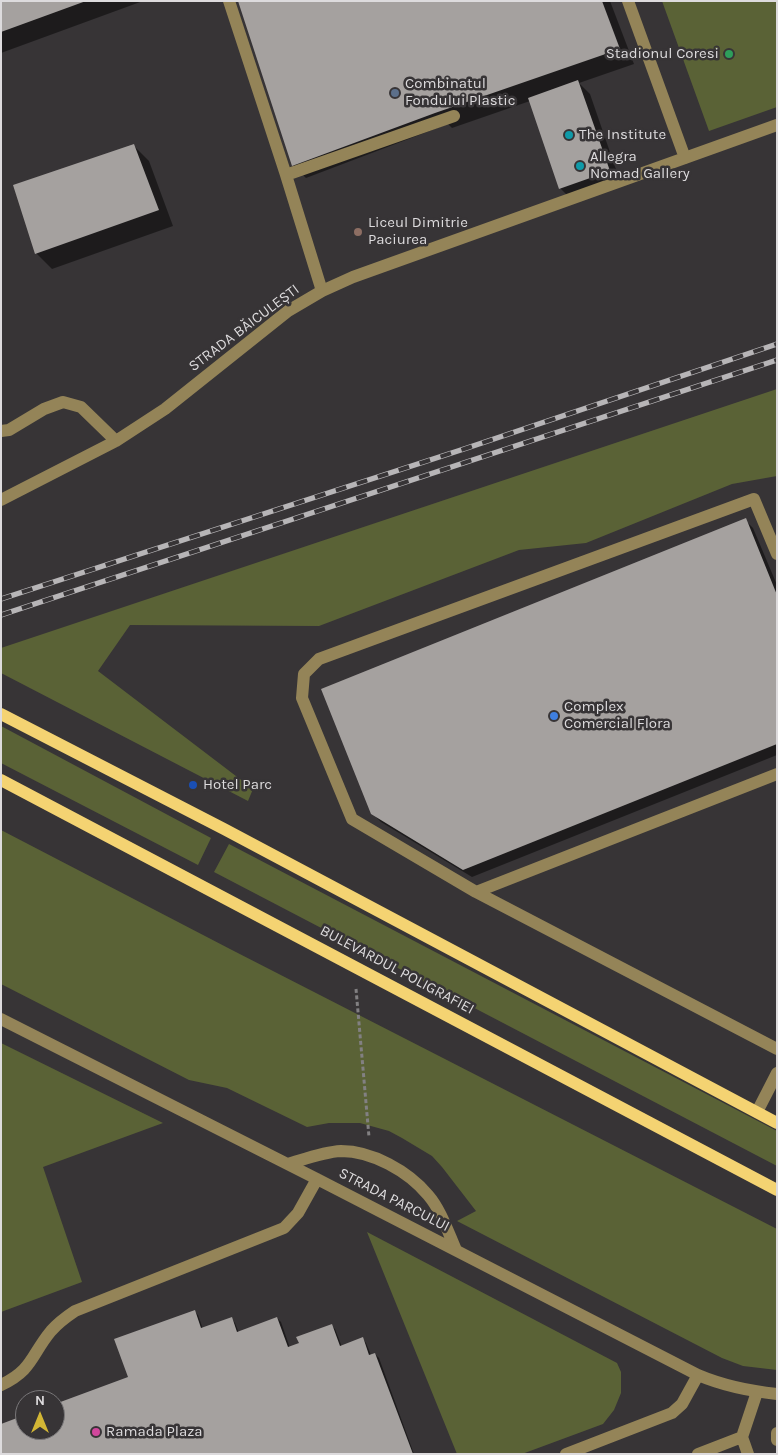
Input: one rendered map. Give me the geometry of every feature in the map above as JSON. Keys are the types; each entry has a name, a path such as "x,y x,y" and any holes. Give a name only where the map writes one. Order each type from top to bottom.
{"main road":[{"path":"1,714 224,829 777,1123"},
{"name":"BULEVARDUL POLIGRAFIEI","path":"1,780 777,1190"}],"street":[{"path":"229,1 322,291"},
{"path":"628,1 685,158"},
{"path":"286,175 454,116"},
{"name":"STRADA BĂICULEȘTI","path":"1,500 116,441 165,409 288,311 322,291 353,277 777,126"},
{"path":"1,431 9,430 44,409 63,402 81,407 116,441"},
{"path":"777,554 754,499 320,660 304,674 302,698 352,819 476,892 777,1049"},
{"path":"476,892 777,774"},
{"name":"STRADA PARCULUI","path":"1,1019 698,1375 737,1389 777,1394"},
{"path":"757,1112 777,1073"},
{"path":"288,1164 334,1152 356,1153 371,1157 403,1172 428,1195 440,1214 456,1250"},
{"path":"1,1385 21,1374 50,1332 75,1312 284,1228 298,1213 317,1179"},
{"path":"566,1454 672,1413 682,1404 698,1375"},
{"path":"748,1454 742,1437 757,1392"},
{"path":"777,1433 777,1440"},
{"path":"698,1454 742,1437"}],"path":[{"path":"354,965 371,1157"}],"green space":[{"name":"Stadionul Coresi","path":"662,1 777,1 777,107 709,131"},
{"path":"777,389 777,476 732,484 586,543 519,550 319,626 130,625 98,671 253,789 248,801 1,673 1,648"},
{"path":"1,726 211,838 198,865 1,763"},
{"path":"1,830 777,1229 777,1370 743,1366 722,1358 457,1221 476,1211 432,1156 389,1131 360,1123 329,1123 307,1127 227,1088 189,1080 1,984"},
{"path":"229,844 777,1131 777,1166 214,872"},
{"path":"1,1043 163,1123 43,1167 82,1282 1,1312"},
{"path":"367,1232 617,1363 621,1372 621,1393 614,1410 603,1424 522,1454 457,1454"}],"building":[{"path":"1,1 86,1 1,32"},
{"path":"238,1 602,1 620,49 435,113 292,166"},
{"name":"The Institute","path":"578,80 610,171 559,189 528,98"},
{"path":"134,144 159,210 35,254 13,185"},
{"name":"Complex Comercial Flora","path":"746,518 777,595 777,744 463,870 371,814 321,689"},
{"path":"195,1310 201,1328 232,1317 237,1332 277,1317 288,1347 299,1343 296,1337 332,1324 340,1346 363,1337 369,1355 375,1353 413,1454 1,1454 1,1424 15,1419 15,1440 65,1440 65,1400 128,1377 114,1339"}],"railway":[{"path":"1,599 467,448 777,344"},
{"path":"1,615 777,360"}],"place":[{"name":"Stadionul Coresi","path":"729,54"},
{"name":"Combinatul Fondului Plastic","path":"395,93"},
{"name":"The Institute","path":"569,135"},
{"name":"Allegra Nomad Gallery","path":"580,166"},
{"name":"Liceul Dimitrie Paciurea","path":"358,232"},
{"name":"Complex Comercial Flora","path":"554,716"},
{"name":"Hotel Parc","path":"193,785"},
{"name":"Ramada Plaza","path":"96,1432"}]}
